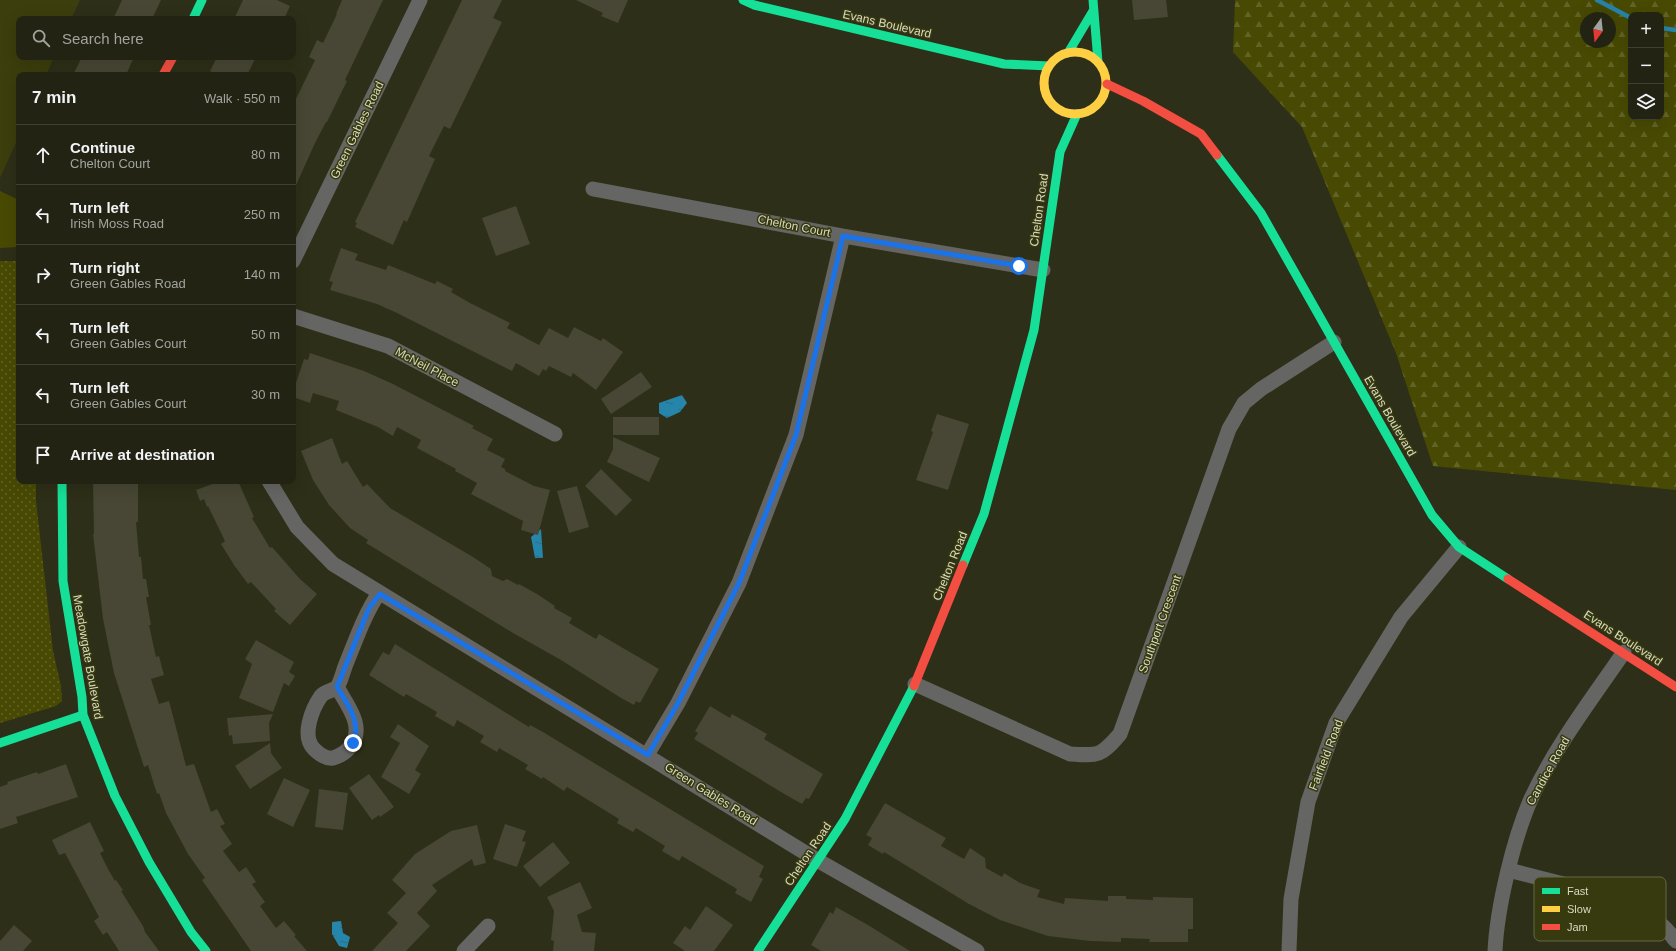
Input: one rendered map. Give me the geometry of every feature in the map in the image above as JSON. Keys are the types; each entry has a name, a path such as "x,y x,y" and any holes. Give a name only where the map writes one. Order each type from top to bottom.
{"street":[{"path":"194,16 202,0"},
{"name":"Green Gables Road","path":"296,255 420,0"},
{"name":"Evans Boulevard","path":"743,0 754,5 1004,64 1044,82"},
{"path":"1052,104 1066,113 1077,114 1090,111 1102,100 1106,84 1106,76 1098,62 1093,0"},
{"path":"1068,53 1093,11"},
{"path":"1054,117 1052,104 1046,94 1044,82 1049,66 1061,56 1068,53 1085,53 1098,62"},
{"path":"166,72 172,60"},
{"name":"Evans Boulevard","path":"1004,64 1049,66"},
{"name":"Evans Boulevard","path":"1106,84 1143,101 1201,134 1261,213 1432,515 1459,547 1624,652 1676,687"},
{"path":"1123,103 1143,101"},
{"path":"1096,106 1110,104"},
{"name":"Chelton Road","path":"758,951 817,860 830,845 915,684 984,514 1034,330 1060,152 1077,114"},
{"name":"Chelton Road","path":"1058,138 1060,152"},
{"name":"Chelton Court","path":"593,189 843,236 1043,270"},
{"path":"648,755 678,703 739,583 796,435 843,236"},
{"name":"McNeil Place","path":"296,317 388,346 555,434"},
{"name":"Southport Crescent","path":"915,684 1070,754 1093,756 1107,749 1120,734 1233,423 1244,403 1260,389 1334,342"},
{"name":"Meadowgate Boulevard","path":"62,484 63,581 82,696 83,715 115,796 149,862 191,932 206,951"},
{"name":"Green Gables Road","path":"271,484 296,527 333,564 380,594 648,755 817,860 977,951"},
{"name":"Fairfield Road","path":"1289,951 1291,899 1308,802 1336,723 1401,617 1459,547"},
{"path":"337,687 369,608 380,594"},
{"name":"Candice Road","path":"1495,951 1496,931 1509,870 1517,840 1530,802 1544,775 1572,729 1624,652"},
{"path":"0,743 83,715"},
{"path":"1509,870 1535,877"},
{"path":"464,951 488,926"},
{"path":"1666,929 1676,941"}],"shaded area":[{"path":"0,0 80,0 72,16 16,16 16,60 53,60 47,72 16,72 16,143 0,178"}],"green space":[{"path":"1235,0 1676,0 1676,490 1433,466 1396,353 1302,127 1233,52"},
{"path":"0,191 16,199 16,247 0,248"},
{"path":"0,261 16,261 16,484 36,484 36,501 53,651 61,686 62,701 56,706 0,723"}],"water":[{"path":"682,395 687,403 680,412 667,418 659,413 659,403"},
{"path":"541,529 543,558 535,558 531,537"},
{"path":"341,921 343,933 350,937 347,948 339,946 332,934 332,922"}],"building":[{"path":"122,0 161,0 153,16 114,16"},
{"path":"243,0 277,0 290,6 285,16 235,16"},
{"path":"342,0 383,0 345,80 347,81 315,143 296,185 296,99 315,60 309,57 317,40 323,43"},
{"path":"462,0 502,0 493,18 502,22 450,129 444,126 429,156 435,159 407,222 404,220 393,245 355,227 357,223 355,222"},
{"path":"576,0 628,0 618,23 601,16 603,13"},
{"path":"1132,0 1166,0 1168,17 1134,20"},
{"path":"80,60 133,60 127,72 74,72"},
{"path":"216,60 254,60 248,72 210,71"},
{"path":"516,206 530,244 496,256 482,218"},
{"path":"341,248 358,254 355,260 386,270 388,265 435,284 437,281 453,289 451,292 470,303 510,323 507,328 539,345 549,328 568,338 574,327 601,341 603,338 623,352 596,390 573,373 571,377 549,366 546,371 543,369 539,376 516,363 512,371 377,304 330,290 333,282 329,281"},
{"path":"310,353 364,371 393,384 474,426 472,428 493,439 487,450 505,459 501,467 505,469 505,471 534,486 550,490 538,535 521,530 523,521 471,494 477,483 455,471 456,469 417,448 421,440 397,427 393,436 378,427 336,410 339,401 313,393 310,403 296,398 296,383 304,359 308,360"},
{"path":"641,372 652,387 611,414 601,399"},
{"path":"937,414 969,424 948,490 916,480 933,432 931,431"},
{"path":"613,417 659,417 659,435 613,435"},
{"path":"613,437 660,458 649,482 607,462 613,449"},
{"path":"332,438 342,464 347,461 363,487 367,484 390,508 491,569 492,576 503,581 507,579 537,594 555,606 554,608 572,618 569,623 596,639 599,634 659,669 640,703 636,701 634,705 621,698 561,660 513,633 366,543 368,540 350,528 329,505 313,480 301,451"},
{"path":"601,469 632,500 616,516 585,486"},
{"path":"93,484 138,484 138,522 136,522 139,557 141,557 143,579 146,579 149,597 146,597 151,625 149,625 156,657 159,656 164,675 151,679 159,704 169,701 186,766 194,764 211,812 217,809 225,824 220,826 232,844 223,851 239,872 246,867 256,882 252,884 265,902 260,906 276,928 284,921 307,951 251,951 202,880 205,878 188,854 166,813 159,793 157,794 148,765 144,767 114,673 103,619 94,534"},
{"path":"213,484 239,484 254,517 252,518 270,548 272,547 300,579 317,594 290,625 274,611 276,609 251,582 248,584 234,565 221,544 225,541 208,506 207,507 204,499 200,501 196,490"},
{"path":"577,486 589,527 569,533 557,491"},
{"path":"256,640 294,662 289,672 295,676 289,686 284,683 273,712 239,698 252,664 245,659"},
{"path":"395,644 529,727 530,725 543,732 764,866 759,877 763,879 751,902 735,893 737,889 682,856 679,861 662,851 665,846 636,828 633,832 617,823 619,819 567,787 564,791 543,777 542,779 525,769 528,765 499,748 497,752 480,742 484,736 457,720 454,727 435,716 437,712 406,694 404,697 369,675 383,652 389,655"},
{"path":"710,706 730,718 732,714 767,734 764,739 823,774 809,799 806,798 802,804 694,739 698,733 695,731"},
{"path":"273,714 269,723 270,741 233,744 232,735 229,736 227,718"},
{"path":"398,724 429,746 415,770 421,774 409,794 381,777 400,743 390,737"},
{"path":"270,743 271,753 282,768 250,789 235,766"},
{"path":"66,764 78,797 16,817 18,823 0,829 0,787 8,784 7,782 37,772 38,774"},
{"path":"369,774 394,807 380,817 379,815 372,820 349,788"},
{"path":"284,778 310,790 293,827 267,814"},
{"path":"319,789 348,793 343,830 315,827"},
{"path":"885,803 946,838 941,846 964,859 970,848 985,858 986,868 1002,877 1004,873 1020,883 1040,890 1037,897 1064,904 1065,898 1108,901 1108,896 1126,896 1126,899 1153,900 1153,897 1193,898 1193,929 1188,929 1188,942 1149,942 1150,939 1121,938 1121,942 1090,941 1048,936 1000,920 969,904 884,852 883,854 868,845 872,838 866,835"},
{"path":"90,822 104,851 100,853 108,869 115,881 116,880 123,890 121,891 143,926 145,932 159,951 119,951 107,932 103,935 94,921 99,917 65,853 59,855 52,840"},
{"path":"505,824 526,831 522,841 526,842 517,867 493,859"},
{"path":"477,825 486,863 474,866 472,859 432,885 437,891 417,913 430,926 406,951 372,951 398,923 387,913 406,893 392,880 415,854 451,831"},
{"path":"553,842 570,863 540,887 523,866"},
{"path":"580,882 592,908 577,915 582,932 596,933 594,951 553,951 554,941 551,940 554,911 547,897"},
{"path":"706,906 733,925 714,951 685,951 673,943 685,926 690,930"},
{"path":"836,907 910,951 821,951 811,945 830,912 833,914"},
{"path":"14,925 32,941 23,951 0,951 0,941"}],"waterway":[{"path":"1597,0 1628,16"},
{"path":"1664,28 1676,30"}],"traffic: fast":[{"path":"194,16 202,0"},
{"path":"743,0 754,5 1004,64 1049,66"},
{"path":"1093,0 1098,62"},
{"path":"1068,53 1093,11"},
{"path":"963,565 984,514 1034,330 1060,152 1077,114"},
{"path":"1217,155 1261,213 1432,515 1459,547 1508,579"},
{"path":"62,484 63,581 82,697 83,715 115,796 149,862 191,932 206,951"},
{"path":"758,951 845,819 914,686"},
{"path":"0,743 83,715"}],"traffic: slow":[{"path":"1075,52 1087,54 1097,61 1104,71 1106,83 1104,95 1097,105 1087,112 1075,114 1063,112 1053,105 1046,95 1044,83 1046,71 1053,61 1063,54 1075,52"}],"traffic: jam":[{"path":"165,72 171,60"},
{"path":"1107,84 1143,101 1201,134 1217,155"},
{"path":"914,686 963,565"},
{"path":"1508,579 1676,687"}],"route":[{"path":"353,743 356,735 356,724 351,711 337,687 369,608 380,594 648,755 656,738 678,703 739,583 796,435 843,236 1019,266"}]}
